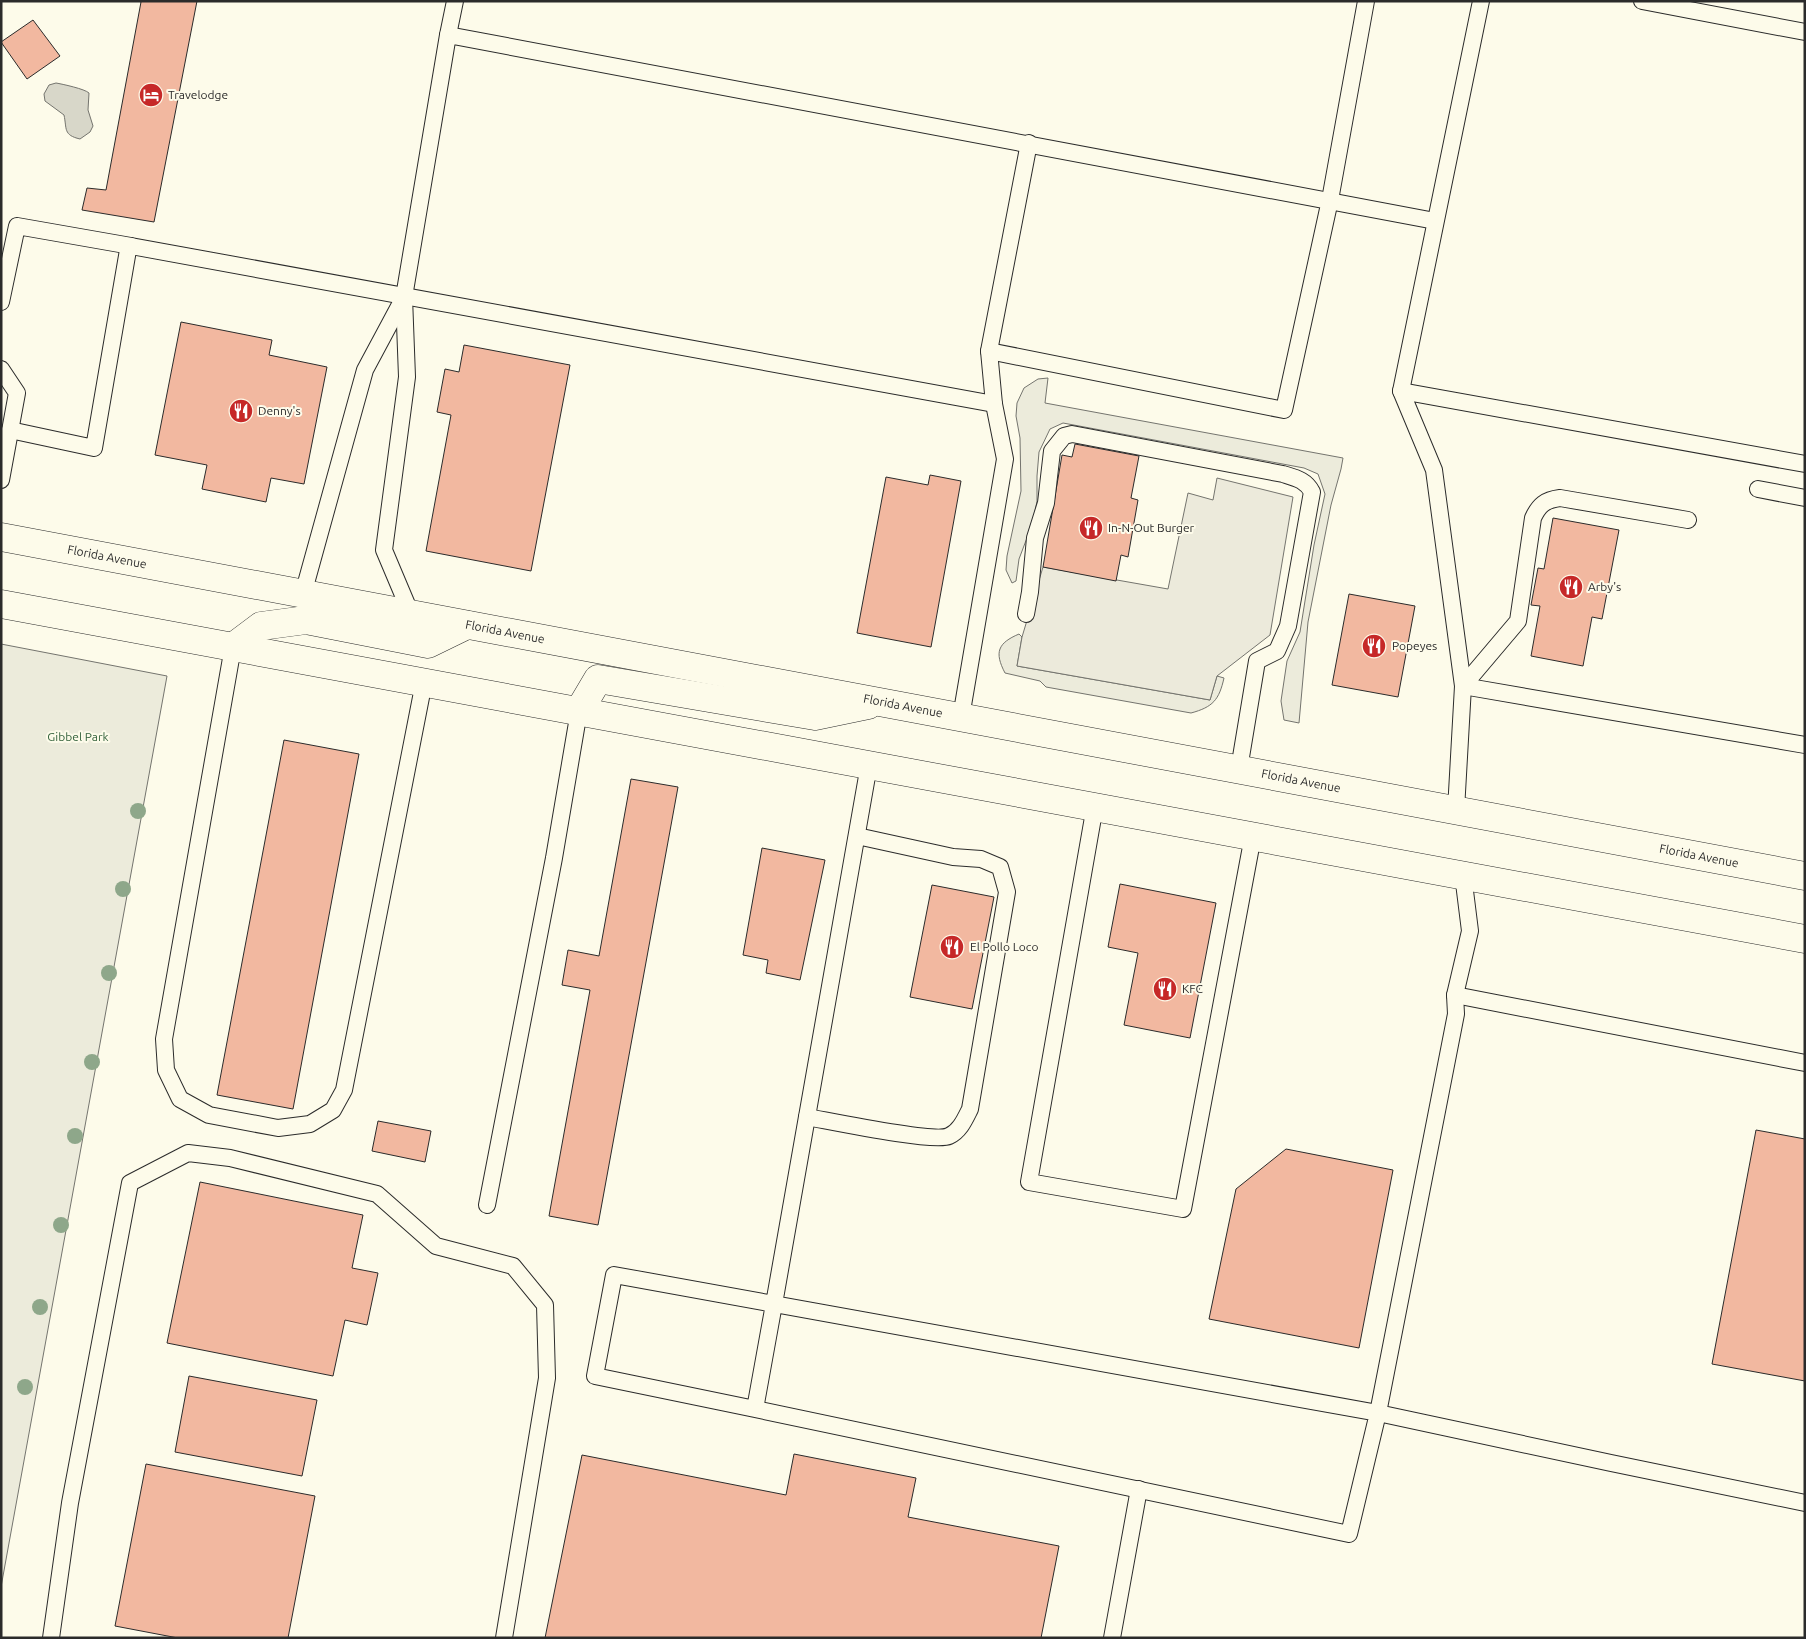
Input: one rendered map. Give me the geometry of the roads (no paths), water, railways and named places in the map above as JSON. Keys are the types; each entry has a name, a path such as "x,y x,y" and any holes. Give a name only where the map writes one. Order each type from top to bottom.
{"main road":[{"name":"Florida Avenue","path":"1,537 1805,876"},
{"path":"1,604 1805,938"},
{"path":"232,647 260,626 306,620 428,644 467,625"},
{"path":"578,711 598,680 815,716 880,702"}],"lane":[{"path":"411,614 384,550 407,377 404,297 455,1"},
{"path":"989,350 1284,410 1330,200 1366,1"},
{"path":"1456,810 1464,686 1434,470 1401,391 1481,1"},
{"path":"1642,1 1805,32"},
{"path":"448,35 1435,221"},
{"path":"961,717 1005,459 994,404 989,350 1029,143"},
{"path":"1,302 17,226 994,404"},
{"path":"10,430 94,448 128,250 131,246"},
{"path":"304,594 365,370 404,297"},
{"path":"1,369 17,394 1,480"},
{"path":"1401,391 1805,464"},
{"path":"1026,614 1035,538 1046,503 1052,451 1064,436 1072,434 1283,474 1302,480 1309,485 1312,492 1288,626 1276,651 1257,661 1238,769"},
{"path":"1758,489 1805,498"},
{"path":"1464,686 1518,621 1533,518 1538,507 1548,500 1560,498 1688,520"},
{"path":"232,647 164,1039 166,1070 180,1099 209,1116 278,1128 310,1124 333,1110 344,1090 424,682"},
{"path":"1464,686 1805,745"},
{"path":"487,1205 554,858 578,711"},
{"path":"755,1409 869,765"},
{"path":"1095,806 1029,1182 1182,1209 1253,836"},
{"path":"807,1117 927,1137 948,1136 961,1126 970,1109 1007,892 1000,867 981,859 953,857 857,836"},
{"path":"1464,875 1470,932 1455,996 1456,1014 1378,1413 1349,1534 595,1376 614,1275 1378,1413 1611,1464 1805,1502"},
{"path":"1455,996 1805,1063"},
{"path":"51,1638 70,1502 130,1183 188,1153 230,1158 377,1194 436,1246 513,1266 545,1305 547,1378 504,1638"},
{"path":"1112,1638 1140,1489"}],"place":[{"name":"Travelodge","path":"151,95"},
{"name":"Denny's","path":"241,411"},
{"name":"In-N-Out Burger","path":"1091,528"},
{"name":"Arby's","path":"1571,587"},
{"name":"Popeyes","path":"1374,646"},
{"name":"El Pollo Loco","path":"952,947"},
{"name":"KFC","path":"1165,989"}],"park label":[{"name":"Gibbel Park","path":"78,737"}]}
